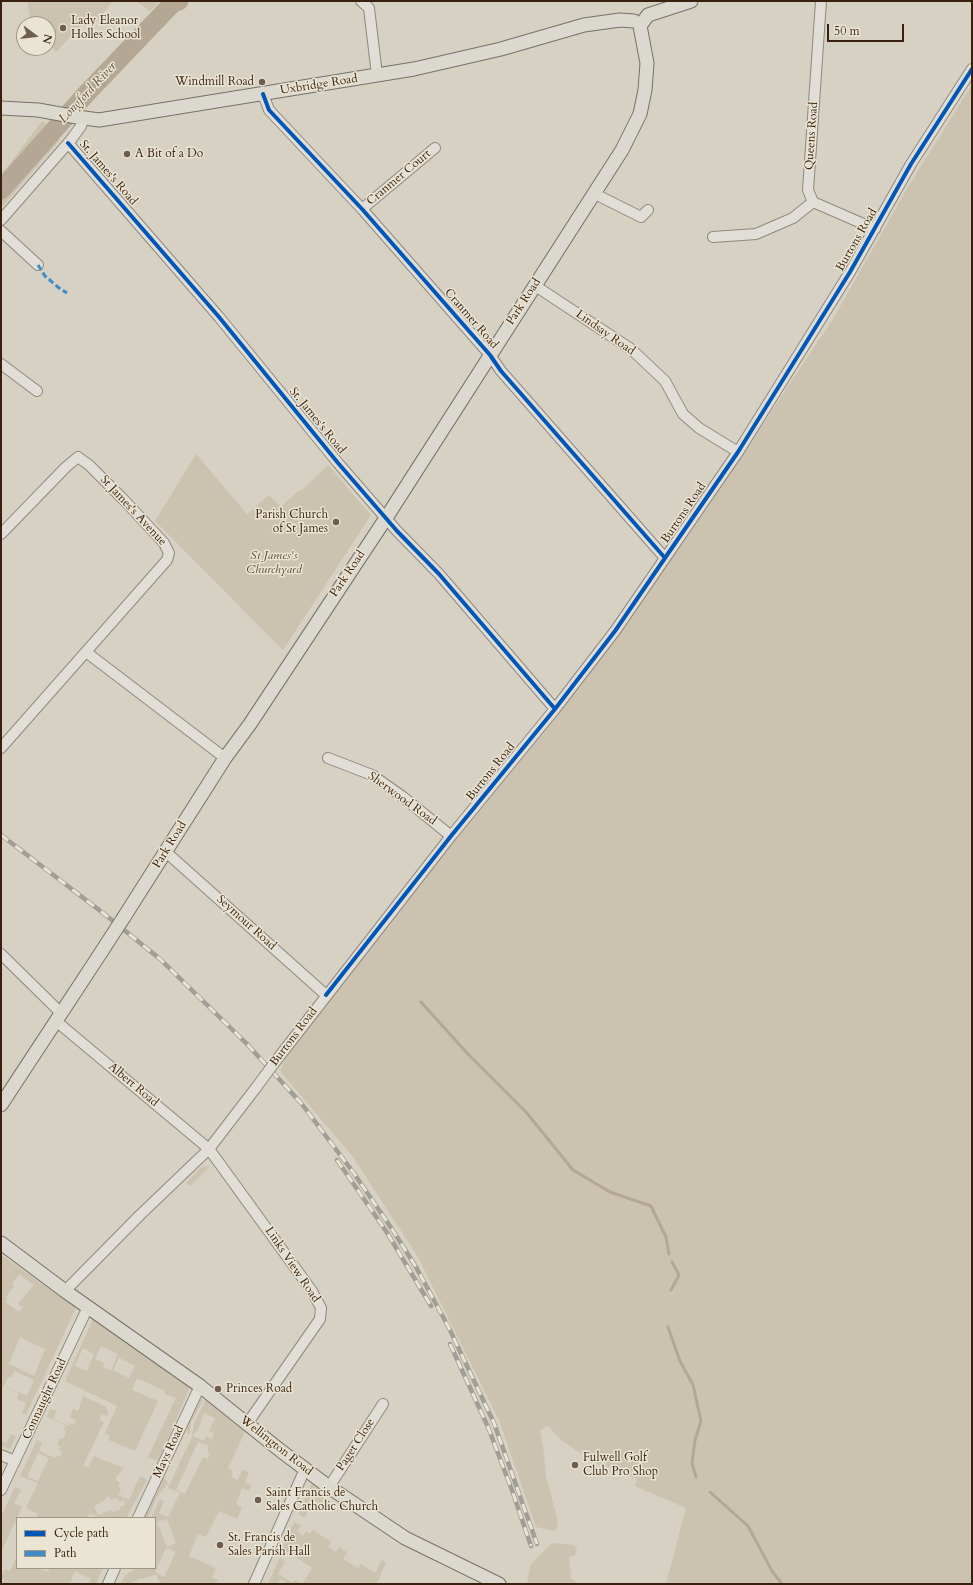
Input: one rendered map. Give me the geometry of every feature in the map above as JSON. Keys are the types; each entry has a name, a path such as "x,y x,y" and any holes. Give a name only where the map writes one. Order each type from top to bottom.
{"main road":[{"path":"639,23 648,15 691,1"},
{"name":"Uxbridge Road","path":"1,108 51,112 80,118 106,119 414,70 501,49 584,26 620,20 639,23"},
{"name":"Park Road","path":"1,1105 124,918 225,758 250,724 386,518 622,150 640,114 645,90 647,63 639,23"},
{"name":"Wellington Road","path":"1,1243 65,1291 200,1386 305,1469 329,1486 405,1538 485,1581 499,1584"}],"street":[{"path":"361,1 369,8 377,76"},
{"name":"Queens Road","path":"813,202 808,190 821,1"},
{"name":"Burtons Road","path":"65,1291 209,1149 326,995 451,836 555,709 614,631 738,452 875,229 911,164 972,69"},
{"name":"Cranmer Road","path":"263,94 269,110 362,209 490,355 501,371 665,558"},
{"path":"1,220 68,143 81,126 80,118"},
{"name":"St. James's Road","path":"68,143 220,317 338,463 386,518 439,574 555,709"},
{"name":"Cranmer Court","path":"362,209 435,148"},
{"path":"595,194 641,217 648,210"},
{"path":"713,237 756,234 793,218 813,202 875,229"},
{"path":"1,231 38,265"},
{"name":"Lindsay Road","path":"534,286 631,349 665,381 684,414 699,428 738,452"},
{"path":"1,364 37,391"},
{"name":"St James's Avenue","path":"1,534 66,467 78,457 89,465 119,495 164,543 169,553 167,560 1,748"},
{"path":"86,652 225,758"},
{"name":"Sherwood Road","path":"328,758 372,775 403,797 451,836"},
{"name":"Seymour Road","path":"166,852 326,995"},
{"name":"Albert Road","path":"1,954 58,1017 209,1149"},
{"name":"Links View Road","path":"209,1149 312,1291 320,1308 320,1319 247,1424"},
{"name":"Connaught Road","path":"1,1490 88,1307"},
{"name":"Mays Road","path":"138,1517 200,1386"},
{"name":"Paget Close","path":"329,1486 383,1404"},
{"path":"1,1455 15,1461"},
{"path":"254,1584 305,1469"},
{"path":"108,1584 115,1569"}],"green space":[{"name":"Lady Eleanor Holles School","path":"27,1 113,1 95,23 88,18 56,52 56,16 30,16"},
{"name":"Lady Eleanor Holles School","path":"136,1 160,1 150,11"},
{"path":"970,88 972,89 972,1584 666,1584 686,1508 635,1486 637,1479 601,1464 599,1465 562,1441 548,1426 540,1430 546,1476 558,1522 556,1531 536,1527 499,1420 418,1257 353,1157 280,1071 287,1055 308,1022 402,903 550,724 628,622 703,514 833,319 908,187"},
{"path":"42,121 52,128 1,188 1,175"},
{"path":"55,135 60,140 1,208 1,196"},
{"name":"St James's Churchyard","path":"196,454 247,514 269,495 281,507 299,490 302,490 328,465 371,515 283,650 155,521"},
{"path":"210,1166 190,1186 186,1183 202,1167"},
{"path":"1,1255 76,1308 26,1415 22,1413 26,1403 17,1399 19,1393 3,1386 1,1390","holes":["19,1274 34,1285 18,1304 23,1307 19,1312 5,1302 7,1299 6,1297 14,1286 12,1284","20,1337 45,1349 34,1376 9,1364","15,1371 34,1380 27,1396 4,1386 8,1377 11,1377"]},
{"path":"93,1319 190,1387 158,1461 148,1457 176,1398 165,1394 165,1391 137,1378 132,1390 158,1401 135,1451 109,1440 109,1435 105,1433 117,1406 65,1381","holes":["101,1346 118,1354 111,1371 103,1367 104,1363 95,1359","83,1348 94,1354 87,1371 75,1366","119,1358 135,1366 129,1378 113,1370"]},
{"path":"83,1396 106,1407 108,1413 107,1416 102,1414 99,1420 104,1422 83,1466 88,1467 94,1456 123,1468 116,1478 117,1481 121,1483 118,1485 121,1490 118,1495 129,1500 140,1476 147,1480 127,1517 98,1517 90,1513 88,1517 36,1517 38,1514 26,1508 38,1483 20,1476 37,1440 42,1443 39,1451 55,1458 56,1456 60,1457 62,1452 59,1450 61,1447 57,1445 60,1438 63,1439 65,1435 66,1431 64,1430 66,1426 47,1417 50,1409 57,1411 53,1419 68,1426 69,1423 74,1425 76,1420 70,1417 73,1409 78,1411","holes":["38,1453 49,1458 38,1481 27,1477","110,1496 111,1500 118,1498 119,1502 124,1500 125,1505 120,1507 121,1509 112,1512 111,1510 98,1515 94,1506"]},
{"path":"200,1398 203,1400 191,1422 189,1436 185,1426"},
{"path":"206,1399 245,1432 228,1468 233,1471 231,1477 238,1480 242,1470 249,1472 245,1482 251,1486 249,1491 242,1488 236,1504 242,1508 237,1519 219,1511 206,1537 198,1534 189,1556 216,1568 212,1577 218,1580 216,1584 157,1584 160,1583 156,1574 142,1579 141,1578 129,1584 121,1584 125,1575 136,1569 156,1569 156,1517 151,1517 160,1499 164,1501 159,1513 168,1517 180,1493 168,1488 192,1437 194,1424","holes":["204,1413 215,1418 209,1431 214,1433 212,1439 206,1436 204,1441 193,1436 198,1430","198,1442 209,1446 207,1452 210,1453 208,1459 203,1457 185,1494 176,1490","167,1519 176,1543 167,1547 157,1522","166,1548 176,1552 164,1577 155,1572"]},
{"path":"11,1434 16,1437 10,1449 1,1446 1,1441 6,1443"},
{"path":"163,1476 168,1483 157,1497 148,1517 145,1517 150,1507 148,1504 150,1499 153,1498"},
{"path":"312,1483 327,1493 321,1504 312,1499 305,1518 298,1514"},
{"path":"15,1487 21,1490 14,1503 22,1507 16,1517 1,1552 1,1517"},
{"path":"294,1522 301,1526 297,1531 303,1536 306,1531 310,1534 313,1530 331,1542 328,1547 336,1552 339,1547 347,1552 343,1559 358,1568 354,1575 361,1564 375,1573 382,1560 386,1562 377,1584 303,1584 312,1568 282,1548"},
{"path":"552,1543 573,1545 577,1549 575,1555 569,1557 571,1578 578,1584 527,1583 530,1565"},
{"path":"280,1557 285,1562 278,1574 293,1583 295,1580 302,1584 289,1584 280,1579 278,1584 268,1584"},
{"path":"16,1558 16,1569 40,1569 48,1572 50,1569 103,1569 96,1584 89,1584 91,1579 75,1571 70,1583 72,1584 2,1584 4,1580 1,1577 5,1569 10,1571"}],"waterway":[{"name":"Longford River","path":"1,190 86,94 173,3 179,1"},
{"path":"421,1002 467,1053 526,1112 573,1170 610,1192 651,1206 666,1237 669,1254"},
{"path":"671,1290 679,1275 672,1262"},
{"path":"668,1327 680,1361 693,1385 701,1421 695,1440 692,1463 696,1477"},
{"path":"710,1492 748,1526 772,1571 782,1584"}],"railway":[{"path":"1,835 103,913 160,959 246,1043 301,1103 353,1172 392,1229 416,1267 449,1328 494,1423 537,1544"},
{"path":"337,1160 386,1231 431,1306"},
{"path":"450,1344 488,1427 531,1546"}],"marked path":[{"path":"38,265 45,276 67,293"}],"cycle path":[{"path":"326,995 451,836 555,709 615,631 738,452 850,272 911,164 972,69"},
{"path":"263,94 269,110 362,209 490,355 501,371 665,558"},
{"path":"68,143 219,317 338,463 397,531 439,574 555,709"}],"place":[{"name":"Lady Eleanor Holles School","path":"63,28"},
{"name":"Windmill Road","path":"262,82"},
{"name":"A Bit of a Do","path":"127,154"},
{"name":"Parish Church of St James","path":"336,522"},
{"name":"Princes Road","path":"218,1389"},
{"name":"Fulwell Golf Club Pro Shop","path":"575,1465"},
{"name":"Saint Francis de Sales Catholic Church","path":"258,1500"},
{"name":"St. Francis de Sales Parish Hall","path":"220,1545"}]}
